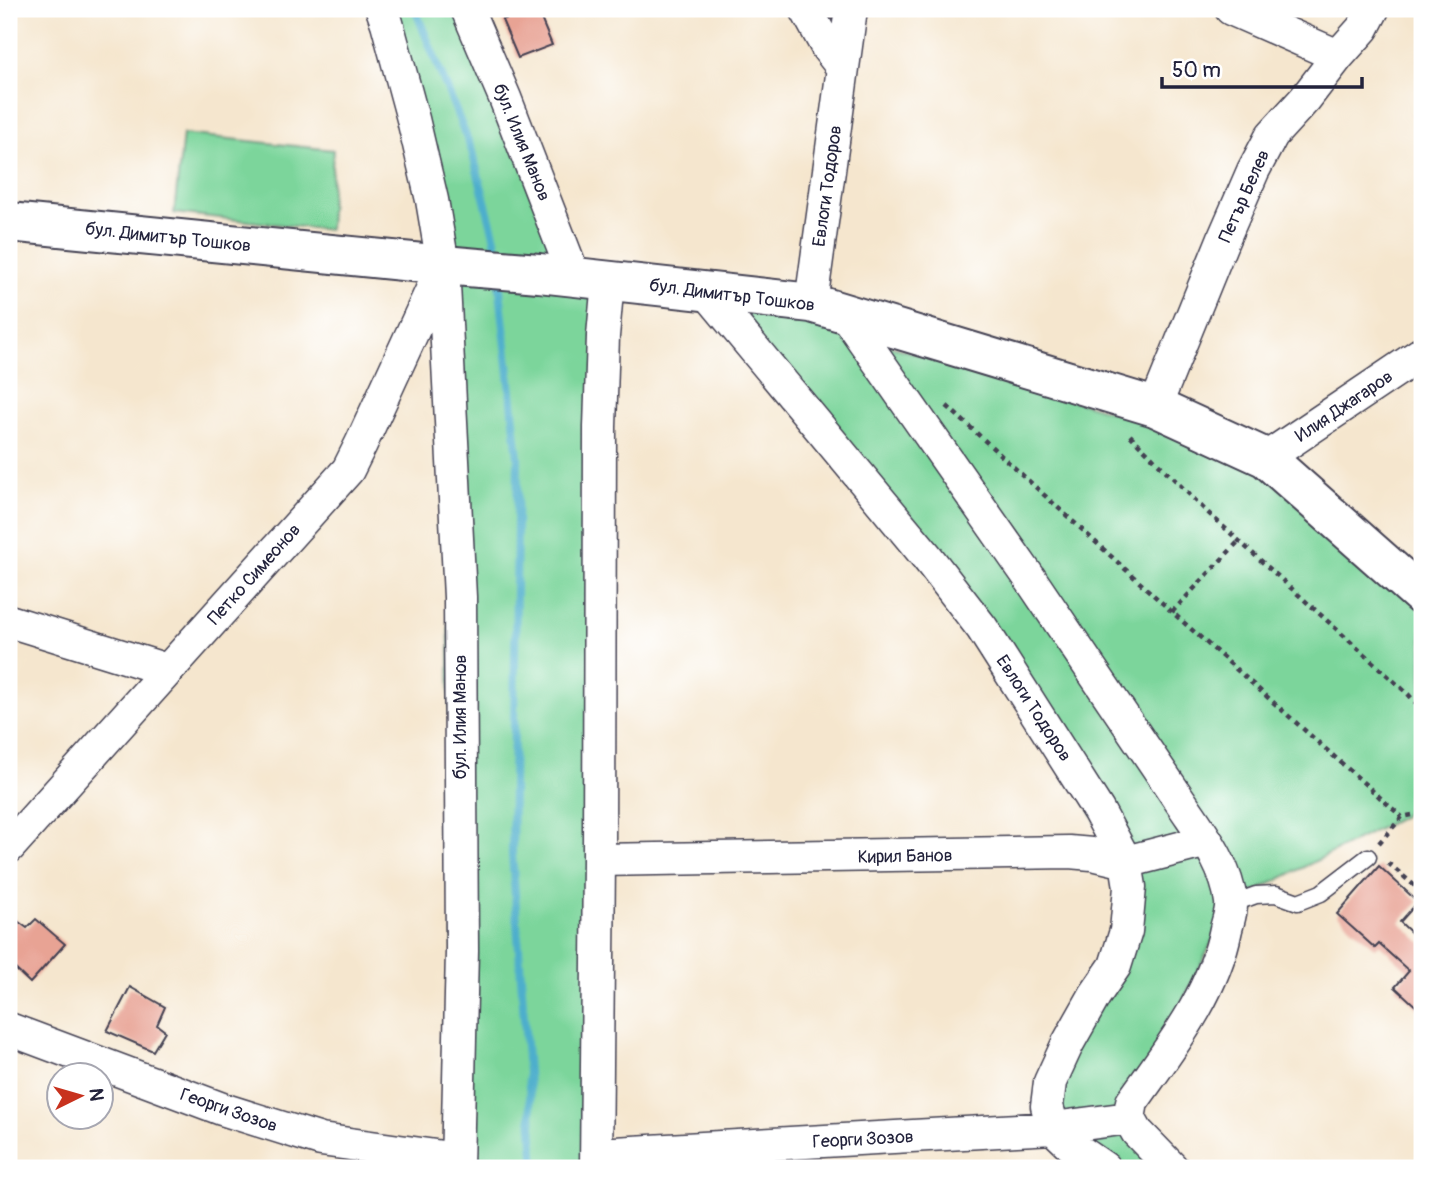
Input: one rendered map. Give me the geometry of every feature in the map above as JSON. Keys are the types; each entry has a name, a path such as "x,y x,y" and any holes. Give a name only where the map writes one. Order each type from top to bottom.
{"street":[{"name":"бул. Илия Манов","path":"382,9 450,265 460,597 461,951 457,1164"},
{"name":"бул. Илия Манов","path":"467,9 574,276 603,336 600,427 597,1161"},
{"path":"806,9 828,49 843,68"},
{"name":"Евлоги Тодоров","path":"828,308 843,68 851,9"},
{"path":"1231,9 1338,56"},
{"name":"Петър Белев","path":"1155,407 1223,240 1265,147 1272,135 1363,28 1373,9"},
{"name":"бул. Димитър Тошков","path":"9,222 574,276 706,290 828,308 1155,407 1266,458 1422,596"},
{"name":"Петко Симеонов","path":"9,847 348,470 450,265"},
{"name":"Евлоги Тодоров","path":"706,290 927,557 982,628 1098,810 1126,862 1130,887 1126,931 1115,965 1068,1043 1050,1083 1046,1106 1053,1128"},
{"path":"828,308 1031,580 1207,841 1222,870 1231,904 1223,945 1203,996 1132,1102 1129,1118 1137,1132 1172,1168"},
{"name":"Илия Джагаров","path":"1266,458 1422,353"},
{"path":"9,621 167,670"},
{"name":"Кирил Банов","path":"599,860 1069,852 1126,862 1207,841"},
{"name":"Георги Зозов","path":"9,1029 222,1109 321,1140 457,1164"},
{"name":"Георги Зозов","path":"597,1161 1053,1128 1129,1118"},
{"path":"1053,1128 1072,1146 1104,1168"}],"lane":[{"path":"1231,904 1256,895 1276,894 1298,902 1321,893 1367,857"}],"path":[{"path":"937,398 1402,817"},
{"path":"1127,432 1205,510 1408,694 1422,710"},
{"path":"1172,612 1239,541"},
{"path":"1367,857 1402,817 1422,813"},
{"path":"1367,857 1383,860 1422,892"}],"green space":[{"path":"382,9 467,9 574,276 608,281 596,1168 457,1168 443,265"},
{"path":"183,134 333,150 329,230 174,213"},
{"path":"706,291 1266,458 1422,596 1422,790 1402,817 1231,904 1133,1102 1172,1168 1104,1168 1053,1128 1068,1043 1130,887 1040,716"}],"building":[{"path":"537,9 552,45 518,58 502,20"},
{"path":"1379,866 1418,902 1400,922 1422,943 1422,1012 1395,987 1409,971 1379,944 1375,948 1337,914"},
{"path":"12,917 27,928 36,919 65,944 30,983 9,963 9,921"},
{"path":"130,987 165,1007 157,1025 165,1031 153,1051 107,1031"}],"waterway":[{"path":"415,9 472,151 495,239 497,261"},
{"path":"499,281 518,458 512,854 535,1168"}]}
